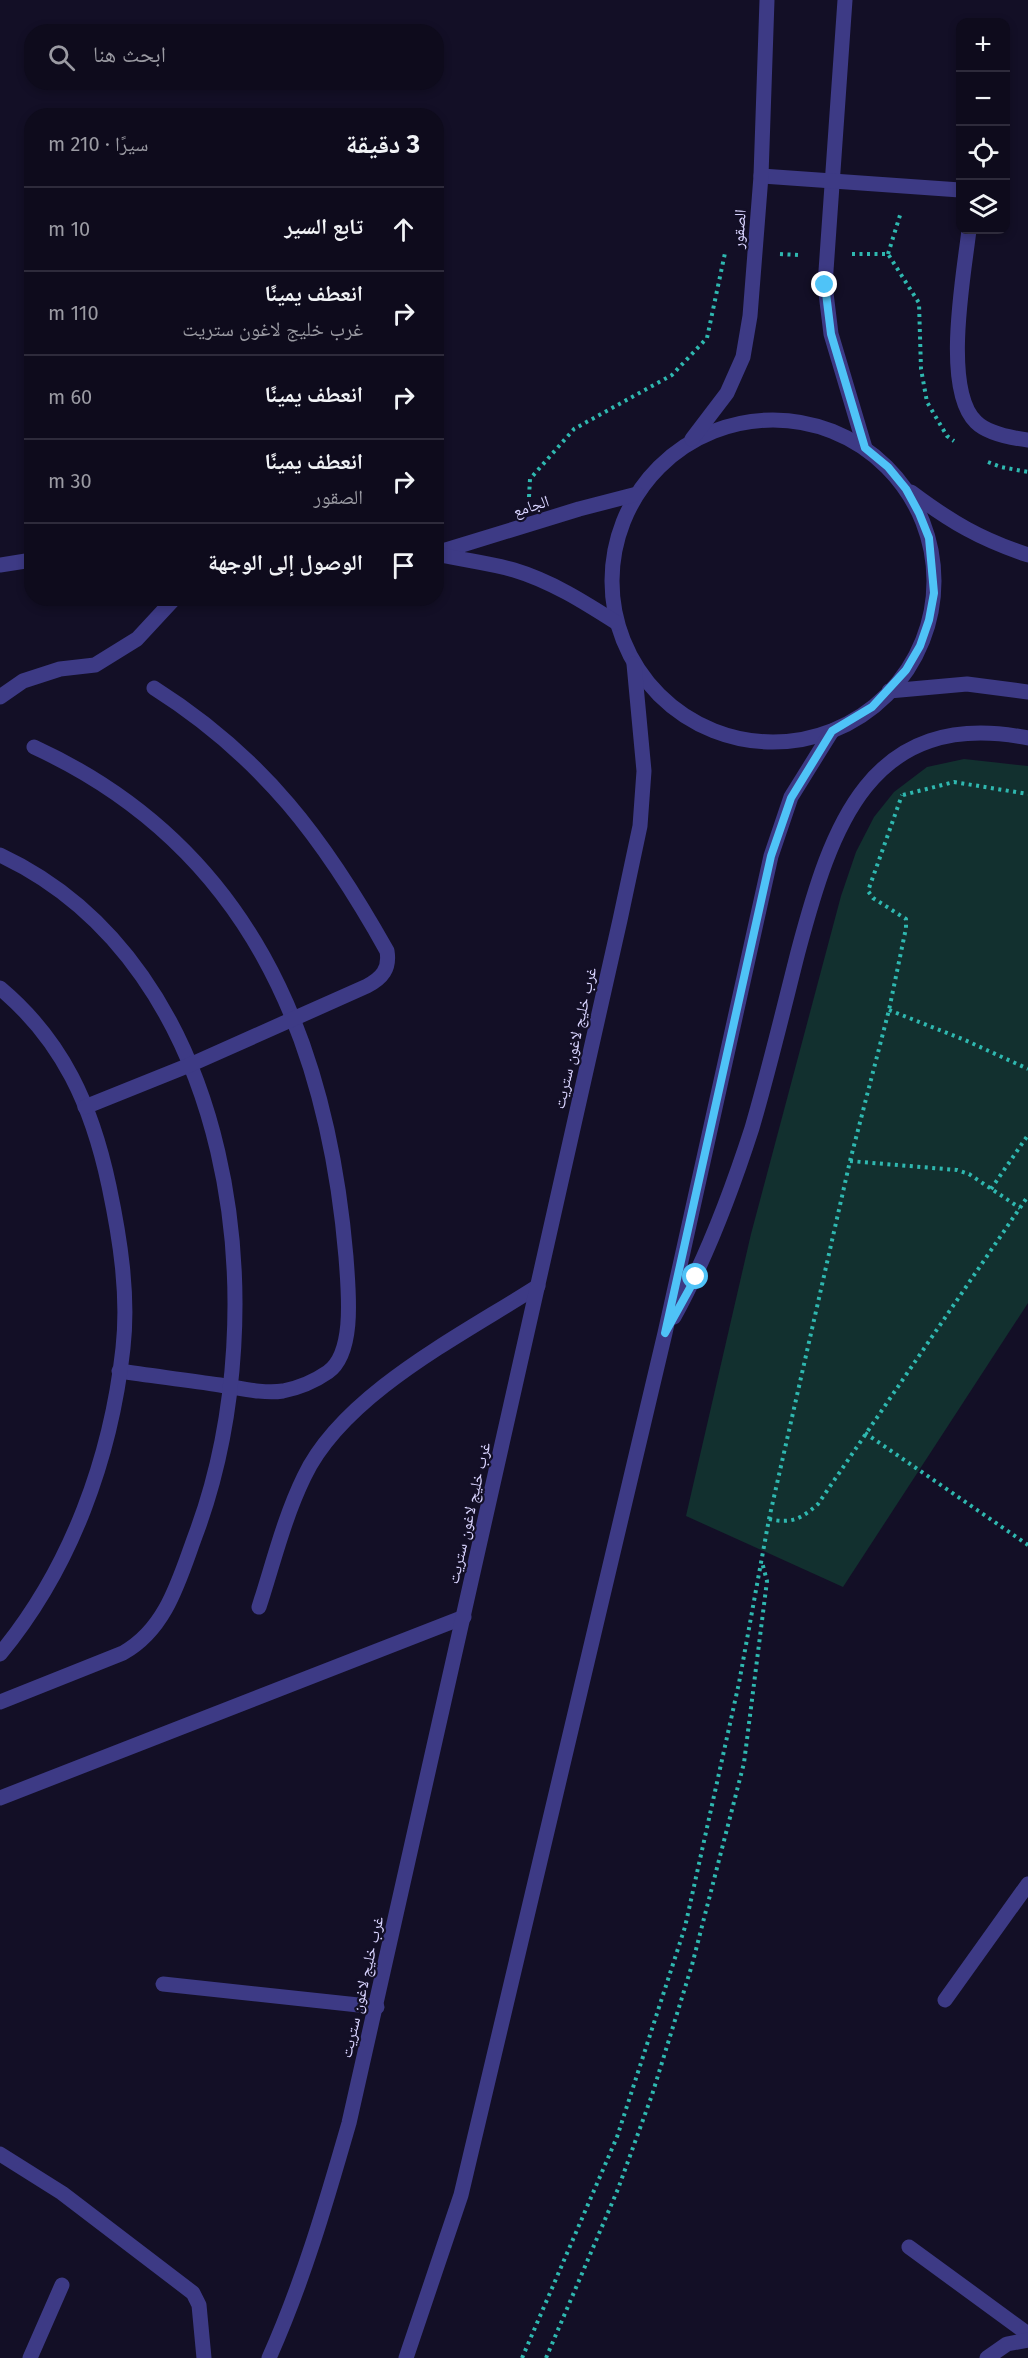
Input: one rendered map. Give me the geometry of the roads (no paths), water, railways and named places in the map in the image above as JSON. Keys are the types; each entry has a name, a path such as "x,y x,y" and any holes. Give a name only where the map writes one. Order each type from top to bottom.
{"street":[{"name":"الصقور","path":"688,444 727,393 743,357 750,316 756,254 767,0"},
{"path":"846,0 831,179 825,285 831,334 865,448"},
{"path":"761,176 831,179 956,190"},
{"path":"969,234 957,327 961,396 976,422 994,433 1028,440"},
{"path":"764,419 817,425 865,448 888,467 906,489 929,538 934,593 929,620 920,646 906,670 889,691 853,721 832,731 779,742 751,741 725,735 699,725 677,711 656,693 634,664 616,623 612,596 613,561 625,518 637,494 660,466 688,444 712,431 764,419"},
{"path":"906,489 954,524 990,542 1028,555"},
{"name":"الجامع","path":"444,551 637,494"},
{"name":"الجامع","path":"444,555 512,569 543,580 578,598 616,623"},
{"path":"0,565 24,561"},
{"path":"0,696 23,681 60,669 95,665 137,639 168,606"},
{"name":"غرب خليج لاغون ستريت","path":"269,2358 318,2233 377,2007 640,826 645,771 634,664"},
{"path":"889,691 967,684 1028,692"},
{"path":"85,1107 192,1064 377,981 387,969 387,951 355,893 301,817 234,746 188,709 154,688"},
{"path":"406,2358 462,2195 665,1333 771,856 791,798 832,731"},
{"path":"665,1333 696,1277 752,1128 805,924 832,842 846,812 884,767 917,746 946,736 1028,738"},
{"path":"34,747 66,762 111,789 152,820 193,860 247,927 294,1018 331,1137 341,1199 346,1262 345,1347 336,1365 327,1372 298,1387 267,1391 119,1371"},
{"path":"0,855 54,887 99,925 144,978 192,1064 213,1136 231,1239 235,1303 231,1387 206,1507 184,1566 160,1620 138,1644 123,1653 0,1702"},
{"path":"0,988 42,1028 64,1058 85,1107 105,1166 123,1278 123,1346 114,1408 99,1470 76,1530 47,1586 0,1654"},
{"path":"259,1607 289,1512 304,1475 326,1441 350,1412 399,1375 538,1286"},
{"path":"0,1798 464,1617"},
{"path":"945,2000 1028,1884"},
{"path":"163,1984 377,2007"},
{"path":"0,2154 62,2193 193,2293 199,2305 204,2358"},
{"path":"909,2247 1028,2334"},
{"path":"30,2358 62,2285"},
{"path":"987,2358 1007,2344 1028,2340"}]}
